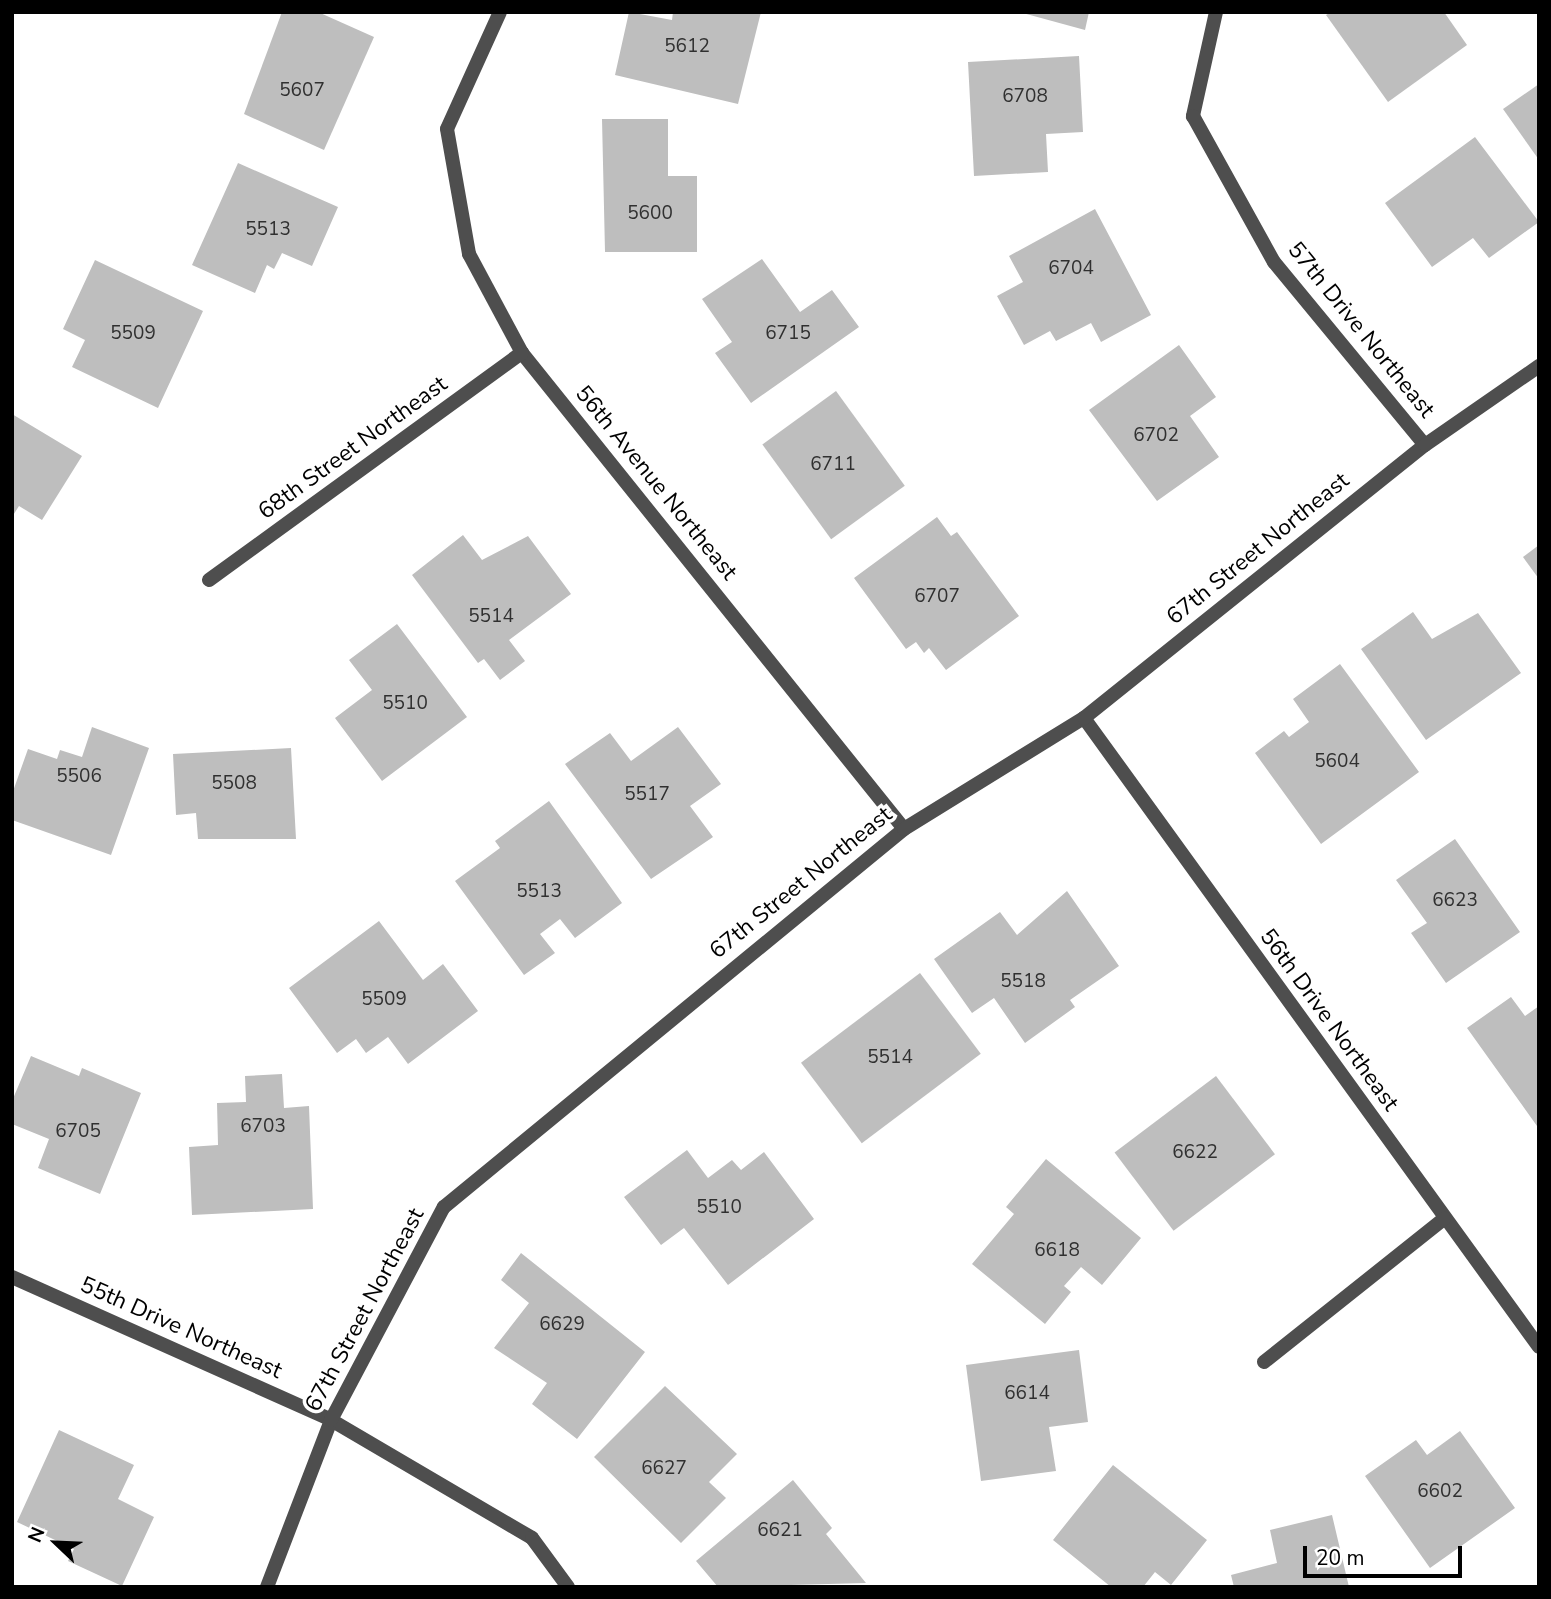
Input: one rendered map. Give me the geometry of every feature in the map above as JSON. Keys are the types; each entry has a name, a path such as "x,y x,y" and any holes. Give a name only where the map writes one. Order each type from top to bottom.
{"street":[{"name":"56th Avenue Northeast","path":"500,12 447,130 469,254 523,353 904,829"},
{"name":"57th Drive Northeast","path":"1216,12 1193,116 1274,261 1425,444"},
{"name":"68th Street Northeast","path":"209,580 523,353"},
{"name":"67th Street Northeast","path":"267,1587 331,1420 444,1207 904,829 1084,718 1425,444 1539,366"},
{"name":"56th Drive Northeast","path":"1084,718 1539,1347"},
{"path":"1264,1362 1444,1219"},
{"name":"55th Drive Northeast","path":"12,1277 331,1420 532,1538 568,1587"}],"building":[{"path":"282,12 318,12 374,37 324,150 244,114"},
{"path":"629,12 672,20 673,12 761,12 738,104 615,75"},
{"path":"1019,12 1089,12 1085,30"},
{"path":"1331,12 1444,12 1467,45 1388,102 1326,15"},
{"path":"1079,56 1083,132 1046,134 1048,172 974,176 968,62"},
{"path":"1539,84 1539,160 1503,109"},
{"path":"602,119 668,119 668,176 697,176 697,252 605,252"},
{"path":"1475,137 1539,222 1489,258 1473,238 1432,267 1385,203"},
{"path":"238,163 338,207 312,266 282,253 274,269 267,265 255,293 192,265"},
{"path":"1095,209 1151,315 1101,342 1091,323 1056,341 1050,331 1024,345 997,296 1023,282 1009,256"},
{"path":"762,259 800,312 832,290 859,327 751,403 715,353 732,342 702,299"},
{"path":"95,260 203,311 158,408 72,367 85,340 63,329"},
{"path":"1179,345 1216,397 1190,416 1219,457 1157,501 1089,410"},
{"path":"836,391 905,486 831,539 762,444"},
{"path":"12,414 82,456 42,520 19,506 12,517"},
{"path":"937,517 951,536 957,532 1019,616 946,670 929,648 924,653 916,642 906,649 854,578"},
{"path":"463,535 482,560 528,536 571,594 509,640 525,661 500,680 484,659 478,663 412,575"},
{"path":"1539,545 1539,579 1523,557"},
{"path":"1413,612 1432,639 1478,613 1521,673 1426,740 1361,649"},
{"path":"397,624 467,717 382,781 335,718 372,690 349,660"},
{"path":"1340,664 1419,772 1321,844 1255,753 1284,731 1289,737 1309,722 1293,699"},
{"path":"92,727 149,748 111,855 12,820 12,794 28,749 57,759 60,750 82,757"},
{"path":"678,727 721,784 690,806 713,837 651,879 565,764 610,733 631,761"},
{"path":"291,748 296,839 198,839 196,813 176,815 173,754"},
{"path":"549,801 622,903 575,938 560,919 540,934 555,953 524,975 455,881 500,848 495,841"},
{"path":"1455,839 1520,932 1446,983 1411,933 1427,923 1396,880"},
{"path":"1067,891 1119,966 1070,1000 1075,1007 1025,1043 994,998 972,1013 934,959 1000,912 1017,935"},
{"path":"379,921 423,980 443,964 478,1011 408,1064 388,1037 366,1053 356,1039 337,1053 289,988"},
{"path":"920,973 981,1054 862,1143 801,1063"},
{"path":"1511,997 1525,1016 1539,1006 1537,1126 1467,1028"},
{"path":"31,1056 79,1076 82,1068 141,1093 100,1194 38,1168 49,1139 12,1124 12,1101"},
{"path":"282,1074 284,1108 309,1106 313,1209 192,1215 189,1147 218,1145 217,1103 246,1102 245,1076"},
{"path":"1216,1076 1275,1154 1174,1231 1115,1152"},
{"path":"687,1150 708,1178 732,1160 741,1170 764,1152 814,1219 728,1285 684,1228 661,1245 624,1197"},
{"path":"1046,1159 1141,1238 1102,1285 1081,1267 1064,1286 1071,1292 1045,1324 972,1264 1014,1214 1006,1207"},
{"path":"521,1253 645,1352 577,1439 532,1404 547,1383 494,1348 529,1303 501,1280"},
{"path":"1079,1350 1088,1422 1049,1427 1056,1471 981,1481 966,1365"},
{"path":"665,1386 737,1454 709,1482 726,1498 681,1543 594,1457"},
{"path":"59,1430 134,1465 118,1499 154,1517 122,1586 68,1561 74,1549 17,1522"},
{"path":"1460,1431 1515,1508 1430,1568 1365,1476 1416,1440 1427,1455"},
{"path":"1113,1465 1207,1540 1171,1585 1155,1572 1143,1587 1111,1587 1053,1540"},
{"path":"793,1480 832,1528 826,1534 866,1583 718,1587 696,1561"},
{"path":"1332,1515 1349,1587 1234,1587 1231,1575 1277,1563 1270,1530"}]}
